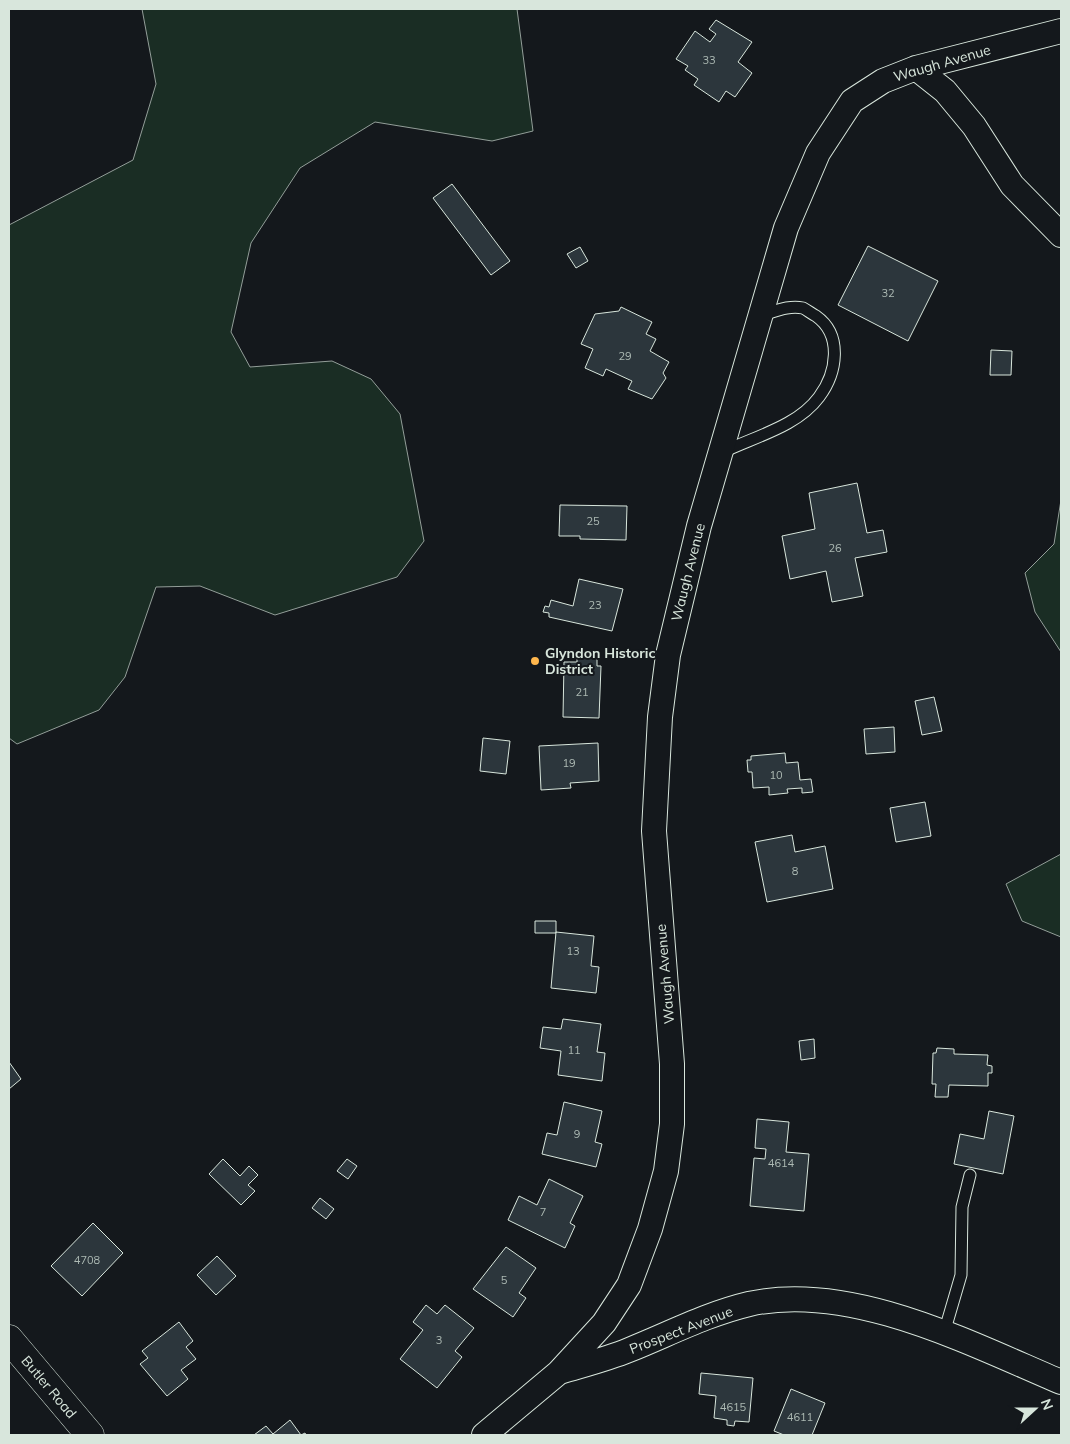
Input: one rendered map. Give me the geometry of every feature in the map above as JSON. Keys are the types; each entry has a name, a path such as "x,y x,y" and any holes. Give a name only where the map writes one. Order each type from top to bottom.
{"main road":[{"name":"Butler Road","path":"9,1339 90,1435"}],"street":[{"name":"Waugh Avenue","path":"484,1435 558,1372 604,1323 629,1285 650,1228 666,1171 672,1124 672,1064 654,831 660,717 668,655 699,526 762,316 786,228 818,153 852,101 883,81 916,68 1061,31"},
{"path":"916,68 945,91 978,133 1012,185 1061,235"},
{"name":"Prospect Avenue","path":"558,1372 628,1350 715,1314 750,1304 778,1300 818,1300 861,1308 924,1324 1061,1382"}],"lane":[{"path":"720,454 803,414 820,396 830,376 836,352 831,331 822,320 804,308 785,308 762,316"},
{"path":"944,1333 961,1275 962,1207 970,1175"}],"green space":[{"path":"142,9 517,9 533,131 492,141 375,122 300,168 251,243 231,332 250,367 332,361 371,379 400,414 424,541 397,577 275,615 200,586 156,587 125,677 99,710 17,744 9,738 9,225 133,160 156,84"},
{"path":"1061,500 1061,652 1035,612 1025,573 1054,544"},
{"path":"1061,854 1061,937 1022,921 1006,884"}],"building":[{"path":"716,20 752,42 738,62 752,73 735,97 726,91 719,102 694,85 698,79 685,70 688,66 676,59 695,31 710,42 716,34 709,29"},
{"path":"452,184 510,261 491,275 433,198"},
{"path":"868,246 938,281 908,341 838,305"},
{"path":"580,247 588,261 576,268 567,254"},
{"path":"621,307 652,322 646,334 656,339 650,351 669,362 663,373 666,378 652,399 628,389 632,381 606,369 603,376 585,368 593,349 581,344 595,314 619,311"},
{"path":"991,350 1012,351 1011,375 990,375"},
{"path":"857,483 867,533 883,530 887,552 855,558 863,596 832,602 826,571 790,579 782,536 815,529 809,493"},
{"path":"560,505 627,506 626,540 580,539 580,536 559,536"},
{"path":"579,579 623,589 612,631 549,617 549,613 543,612 545,606 549,607 551,600 573,606"},
{"path":"577,653 597,654 597,666 601,666 599,718 563,717 564,662 577,662"},
{"path":"934,697 942,731 922,735 915,701"},
{"path":"894,727 895,752 866,754 864,729"},
{"path":"483,738 510,741 506,774 480,771"},
{"path":"598,743 599,781 570,783 571,788 541,790 539,746"},
{"path":"785,753 786,763 798,762 800,780 811,779 813,792 802,793 802,788 787,789 788,793 769,795 769,787 753,788 752,772 748,772 747,760 751,760 751,756"},
{"path":"925,802 931,836 896,842 890,808"},
{"path":"792,835 795,852 825,846 833,889 767,902 755,842"},
{"path":"535,921 556,921 556,933 535,933"},
{"path":"556,932 594,936 591,966 599,967 596,993 551,988"},
{"path":"563,1019 601,1024 597,1052 605,1053 602,1081 558,1075 561,1051 540,1048 543,1027 561,1029"},
{"path":"814,1039 815,1058 801,1060 799,1041"},
{"path":"937,1048 954,1049 954,1054 988,1055 987,1065 992,1066 992,1073 988,1073 988,1086 949,1085 948,1097 935,1097 936,1084 932,1084 933,1053 936,1053"},
{"path":"9,1062 21,1079 9,1089"},
{"path":"564,1102 602,1111 595,1142 602,1144 596,1167 542,1154 547,1133 557,1135"},
{"path":"989,1111 1014,1116 1003,1174 954,1164 960,1134 984,1139"},
{"path":"757,1119 789,1122 786,1152 809,1154 804,1211 750,1206 754,1158 765,1159 766,1149 755,1148"},
{"path":"223,1159 240,1176 249,1166 258,1175 248,1185 255,1191 241,1205 209,1174"},
{"path":"347,1159 357,1166 348,1179 337,1171"},
{"path":"549,1179 583,1196 570,1223 575,1226 565,1248 508,1220 519,1196 537,1205"},
{"path":"320,1198 334,1209 326,1219 312,1208"},
{"path":"93,1223 123,1253 82,1296 51,1266"},
{"path":"506,1247 536,1268 519,1293 526,1298 513,1317 473,1289"},
{"path":"217,1256 236,1276 216,1295 197,1275"},
{"path":"426,1305 437,1314 445,1305 474,1328 455,1351 462,1357 437,1388 400,1359 423,1330 413,1322"},
{"path":"179,1322 193,1341 186,1347 196,1359 181,1370 188,1379 167,1396 140,1364 148,1358 142,1351"},
{"path":"701,1373 753,1378 749,1422 735,1421 734,1426 727,1425 727,1420 714,1418 716,1396 699,1394"},
{"path":"791,1389 825,1403 812,1435 784,1435 774,1431"},
{"path":"290,1420 301,1435 254,1435 266,1426 273,1434"}],"place":[{"name":"Glyndon Historic District","path":"535,661"}]}
